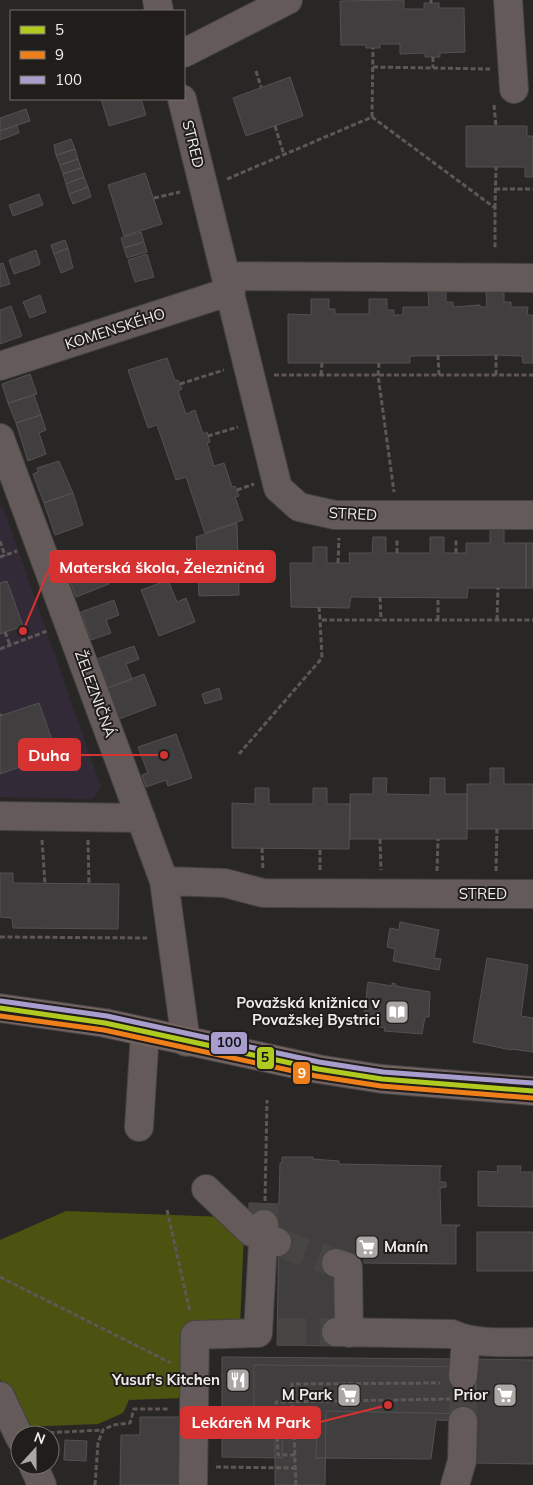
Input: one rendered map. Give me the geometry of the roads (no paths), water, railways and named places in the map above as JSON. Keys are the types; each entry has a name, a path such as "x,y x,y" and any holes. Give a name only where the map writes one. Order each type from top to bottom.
{"main road":[{"path":"0,1008 59,1015 318,1069 382,1079 533,1091"}],"street":[{"path":"185,52 288,0"},
{"path":"504,94 508,0"},
{"name":"STRED","path":"182,100 250,368 278,488 299,507 334,515 533,515"},
{"path":"229,284 533,278"},
{"name":"KOMENSKÉHO","path":"0,366 229,284"},
{"name":"ŽELEZNIČNÁ","path":"0,438 164,881 186,1042"},
{"path":"0,816 141,818"},
{"name":"STRED","path":"164,881 225,883 263,893 533,894"},
{"path":"139,1127 145,1032"},
{"path":"194,1476 195,1335 268,1332 268,1227 251,1232 206,1189"},
{"path":"336,1263 348,1267 342,1332 452,1334 466,1340 533,1342"},
{"path":"456,1485 462,1461 456,1395 466,1340"},
{"path":"0,1396 14,1425"}],"tunnel":[{"path":"264,1224 265,1203"},
{"path":"279,1243 336,1263"},
{"path":"278,1332 336,1332"},
{"path":"463,1376 463,1421"}],"place":[{"name":"Materská škola, Železničná","path":"23,631"},
{"name":"Duha","path":"164,755"},
{"name":"Považská knižnica v Považskej Bystrici","path":"397,1012"},
{"name":"Manín","path":"367,1247"},
{"name":"Yusuf's Kitchen","path":"238,1380"},
{"name":"M Park","path":"349,1395"},
{"name":"Prior","path":"505,1395"},
{"name":"Lekáreň M Park","path":"388,1405"}]}
